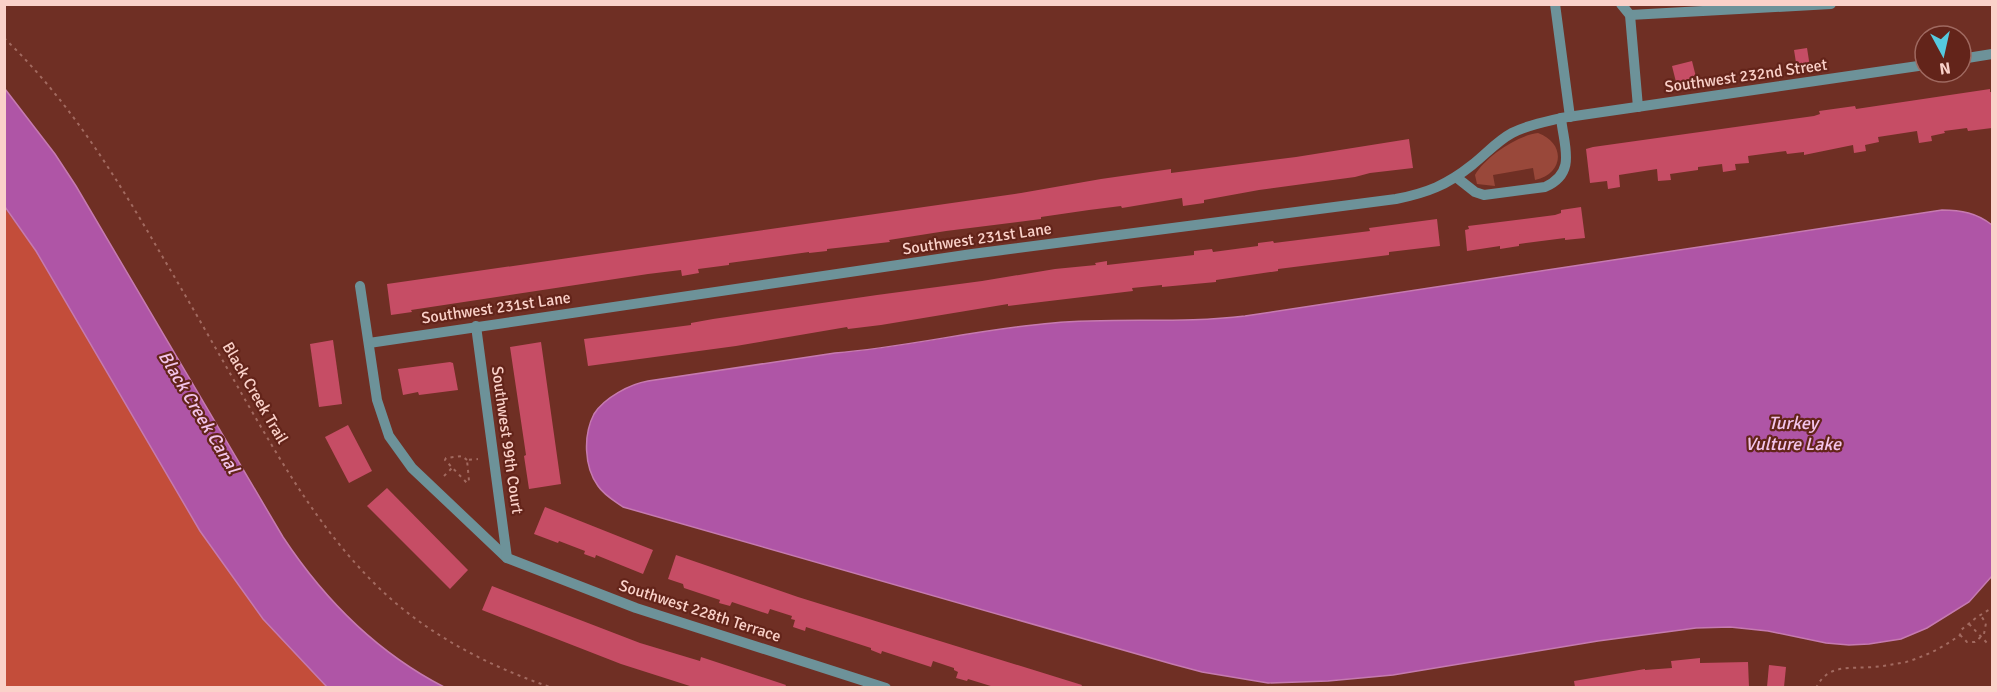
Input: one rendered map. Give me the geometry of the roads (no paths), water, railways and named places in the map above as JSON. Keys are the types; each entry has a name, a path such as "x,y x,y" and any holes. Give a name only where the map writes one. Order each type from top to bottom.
{"street":[{"path":"1456,177 1475,192 1484,195 1545,187 1552,184 1565,171 1567,163 1566,118 1555,4"},
{"path":"1621,4 1630,15 1638,107"},
{"path":"1630,15 1831,4"},
{"path":"1973,57 1992,54"},
{"name":"Southwest 232nd Street","path":"1566,118 1913,66"},
{"name":"Southwest 231st Lane","path":"369,343 972,254 1396,199 1429,191 1456,177 1512,133 1533,124 1566,118"},
{"path":"360,286 380,414 393,444 412,468 507,558"},
{"name":"Southwest 99th Court","path":"476,326 507,558"},
{"name":"Southwest 228th Terrace","path":"507,558 636,608 886,687"}],"water":[{"name":"Black Creek Canal","path":"5,89 55,154 76,186 283,537 299,560 335,603 375,641 397,658 444,687 327,687 263,619 200,531 36,251 5,207"},
{"name":"Turkey Vulture Lake","path":"1942,210 1969,213 1992,225 1992,576 1969,602 1927,628 1901,639 1849,645 1826,643 1768,631 1730,627 1696,628 1598,641 1393,675 1328,681 1268,683 1202,672 1172,664 623,507 600,489 593,478 588,460 588,431 598,408 618,393 633,385 648,381 1025,326 1077,321 1197,320 1245,316"}]}
